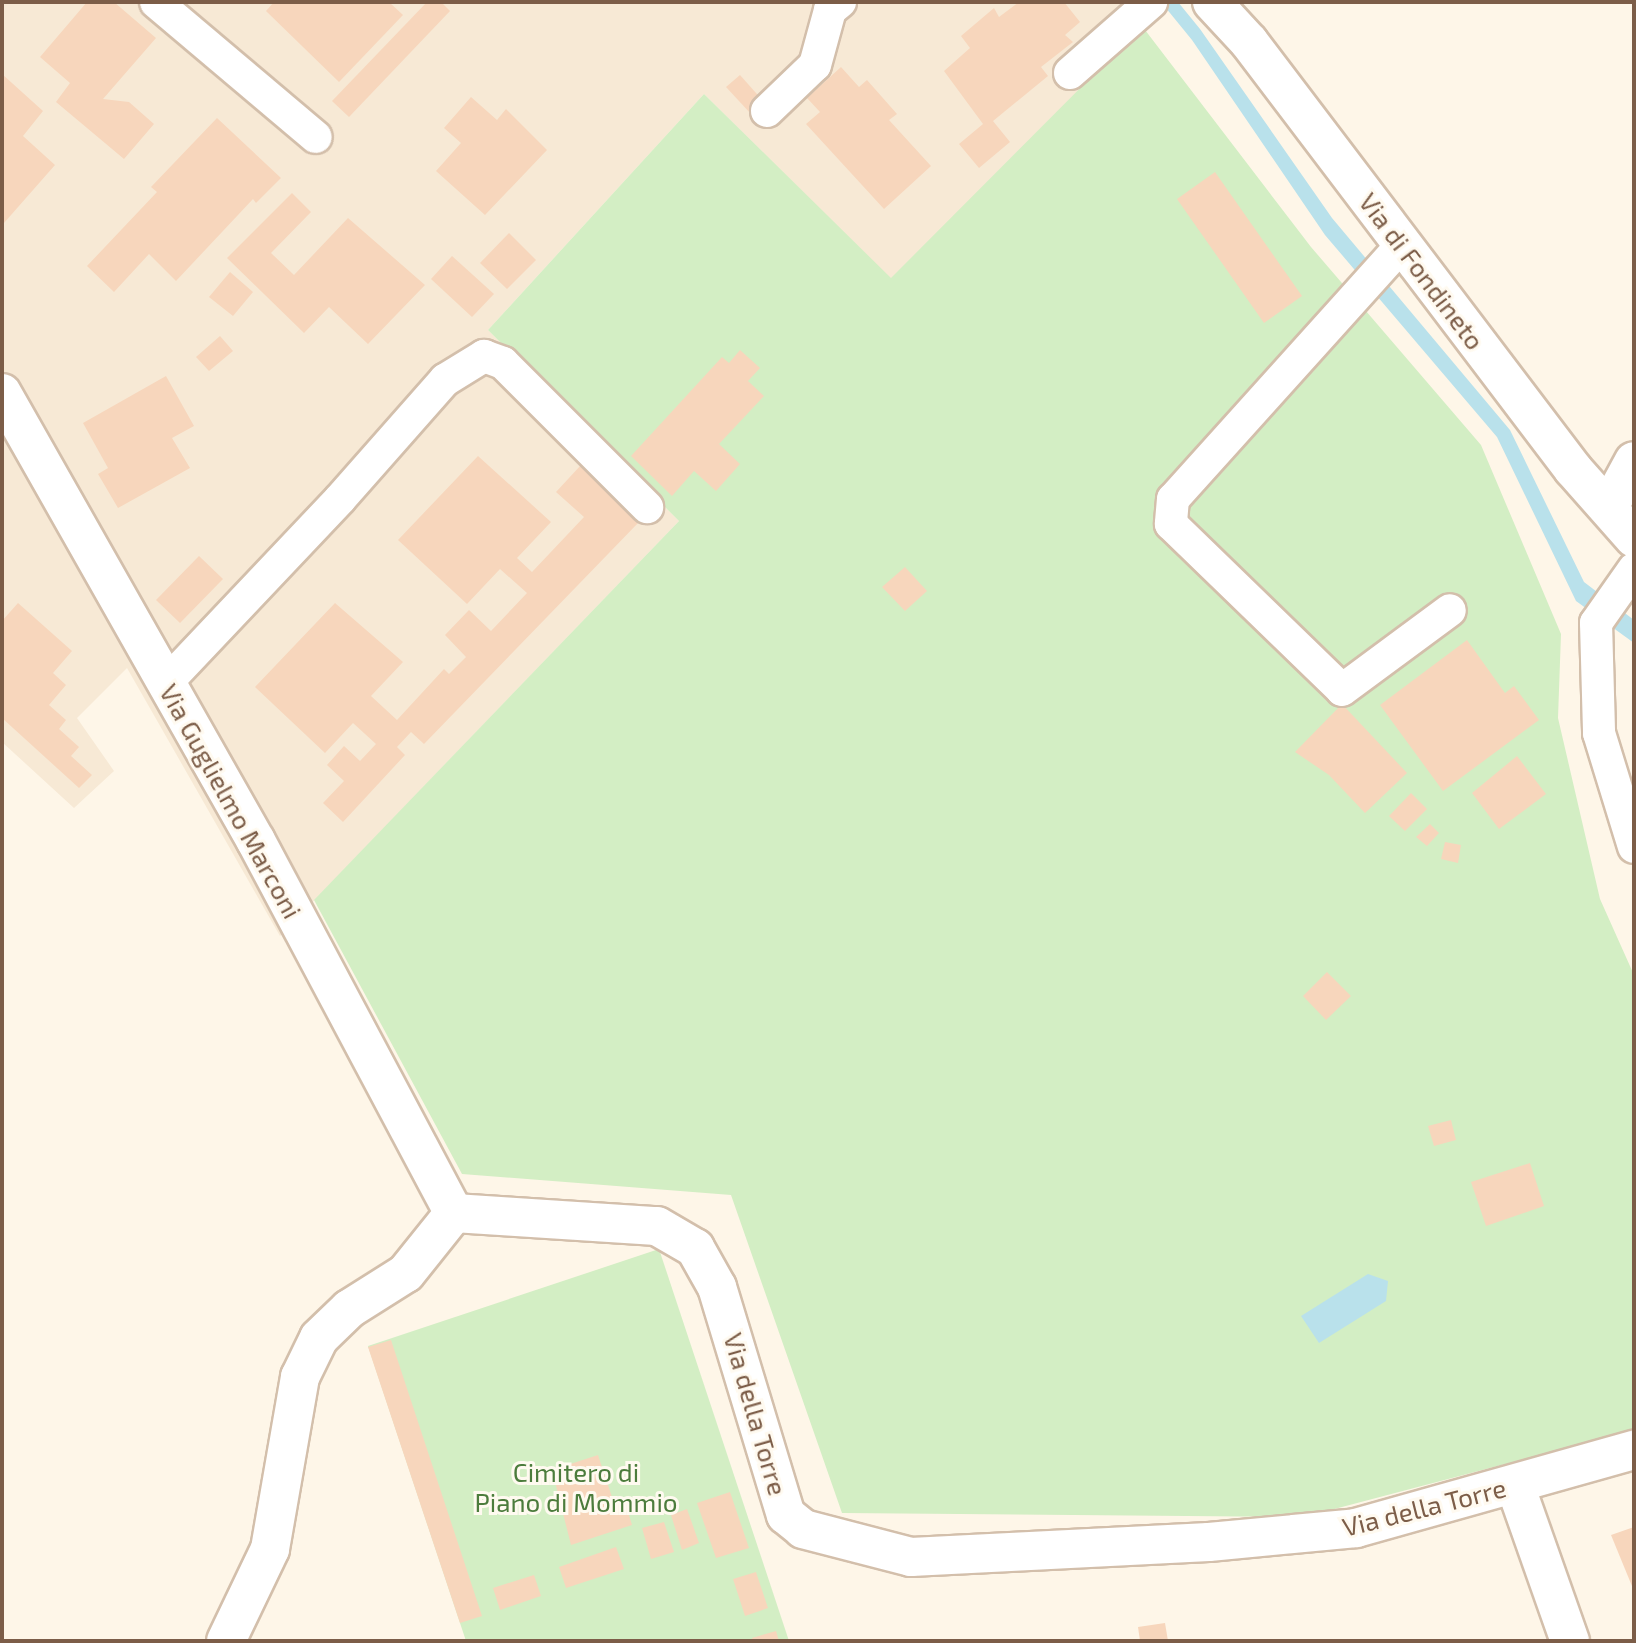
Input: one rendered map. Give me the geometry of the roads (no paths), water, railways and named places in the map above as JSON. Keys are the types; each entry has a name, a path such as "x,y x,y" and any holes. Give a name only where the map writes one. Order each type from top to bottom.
{"street":[{"name":"Via di Fondineto","path":"1212,2 1250,43 1393,256 1634,538"},
{"name":"Via Guglielmo Marconi","path":"2,393 166,682 454,1213"},
{"path":"1609,507 1634,461"},
{"path":"226,1641 270,1549 300,1377 319,1338 349,1309 406,1273 454,1213"},
{"name":"Via della Torre","path":"454,1213 657,1227 695,1248 717,1287 786,1515 803,1529 911,1557 1209,1542 1356,1528 1634,1450"},
{"path":"1515,1485 1570,1641"}],"lane":[{"path":"156,2 316,137"},
{"path":"767,111 815,65 830,10 840,2"},
{"path":"1070,73 1150,3"},
{"path":"1393,256 1359,289 1173,499 1171,524 1342,690 1450,610"},
{"path":"166,682 340,499 445,380 484,356 503,363 647,507"},
{"path":"1634,570 1596,623 1599,733 1634,847"}],"water":[{"path":"1161,2 1178,2 1200,29 1332,218 1510,430 1584,582 1634,620 1634,643 1576,601 1497,437 1325,235 1192,40"},
{"path":"1368,1274 1388,1281 1386,1301 1319,1343 1301,1316"}],"park label":[{"name":"Cimitero di Piano di Mommio","path":"576,1487"}]}
